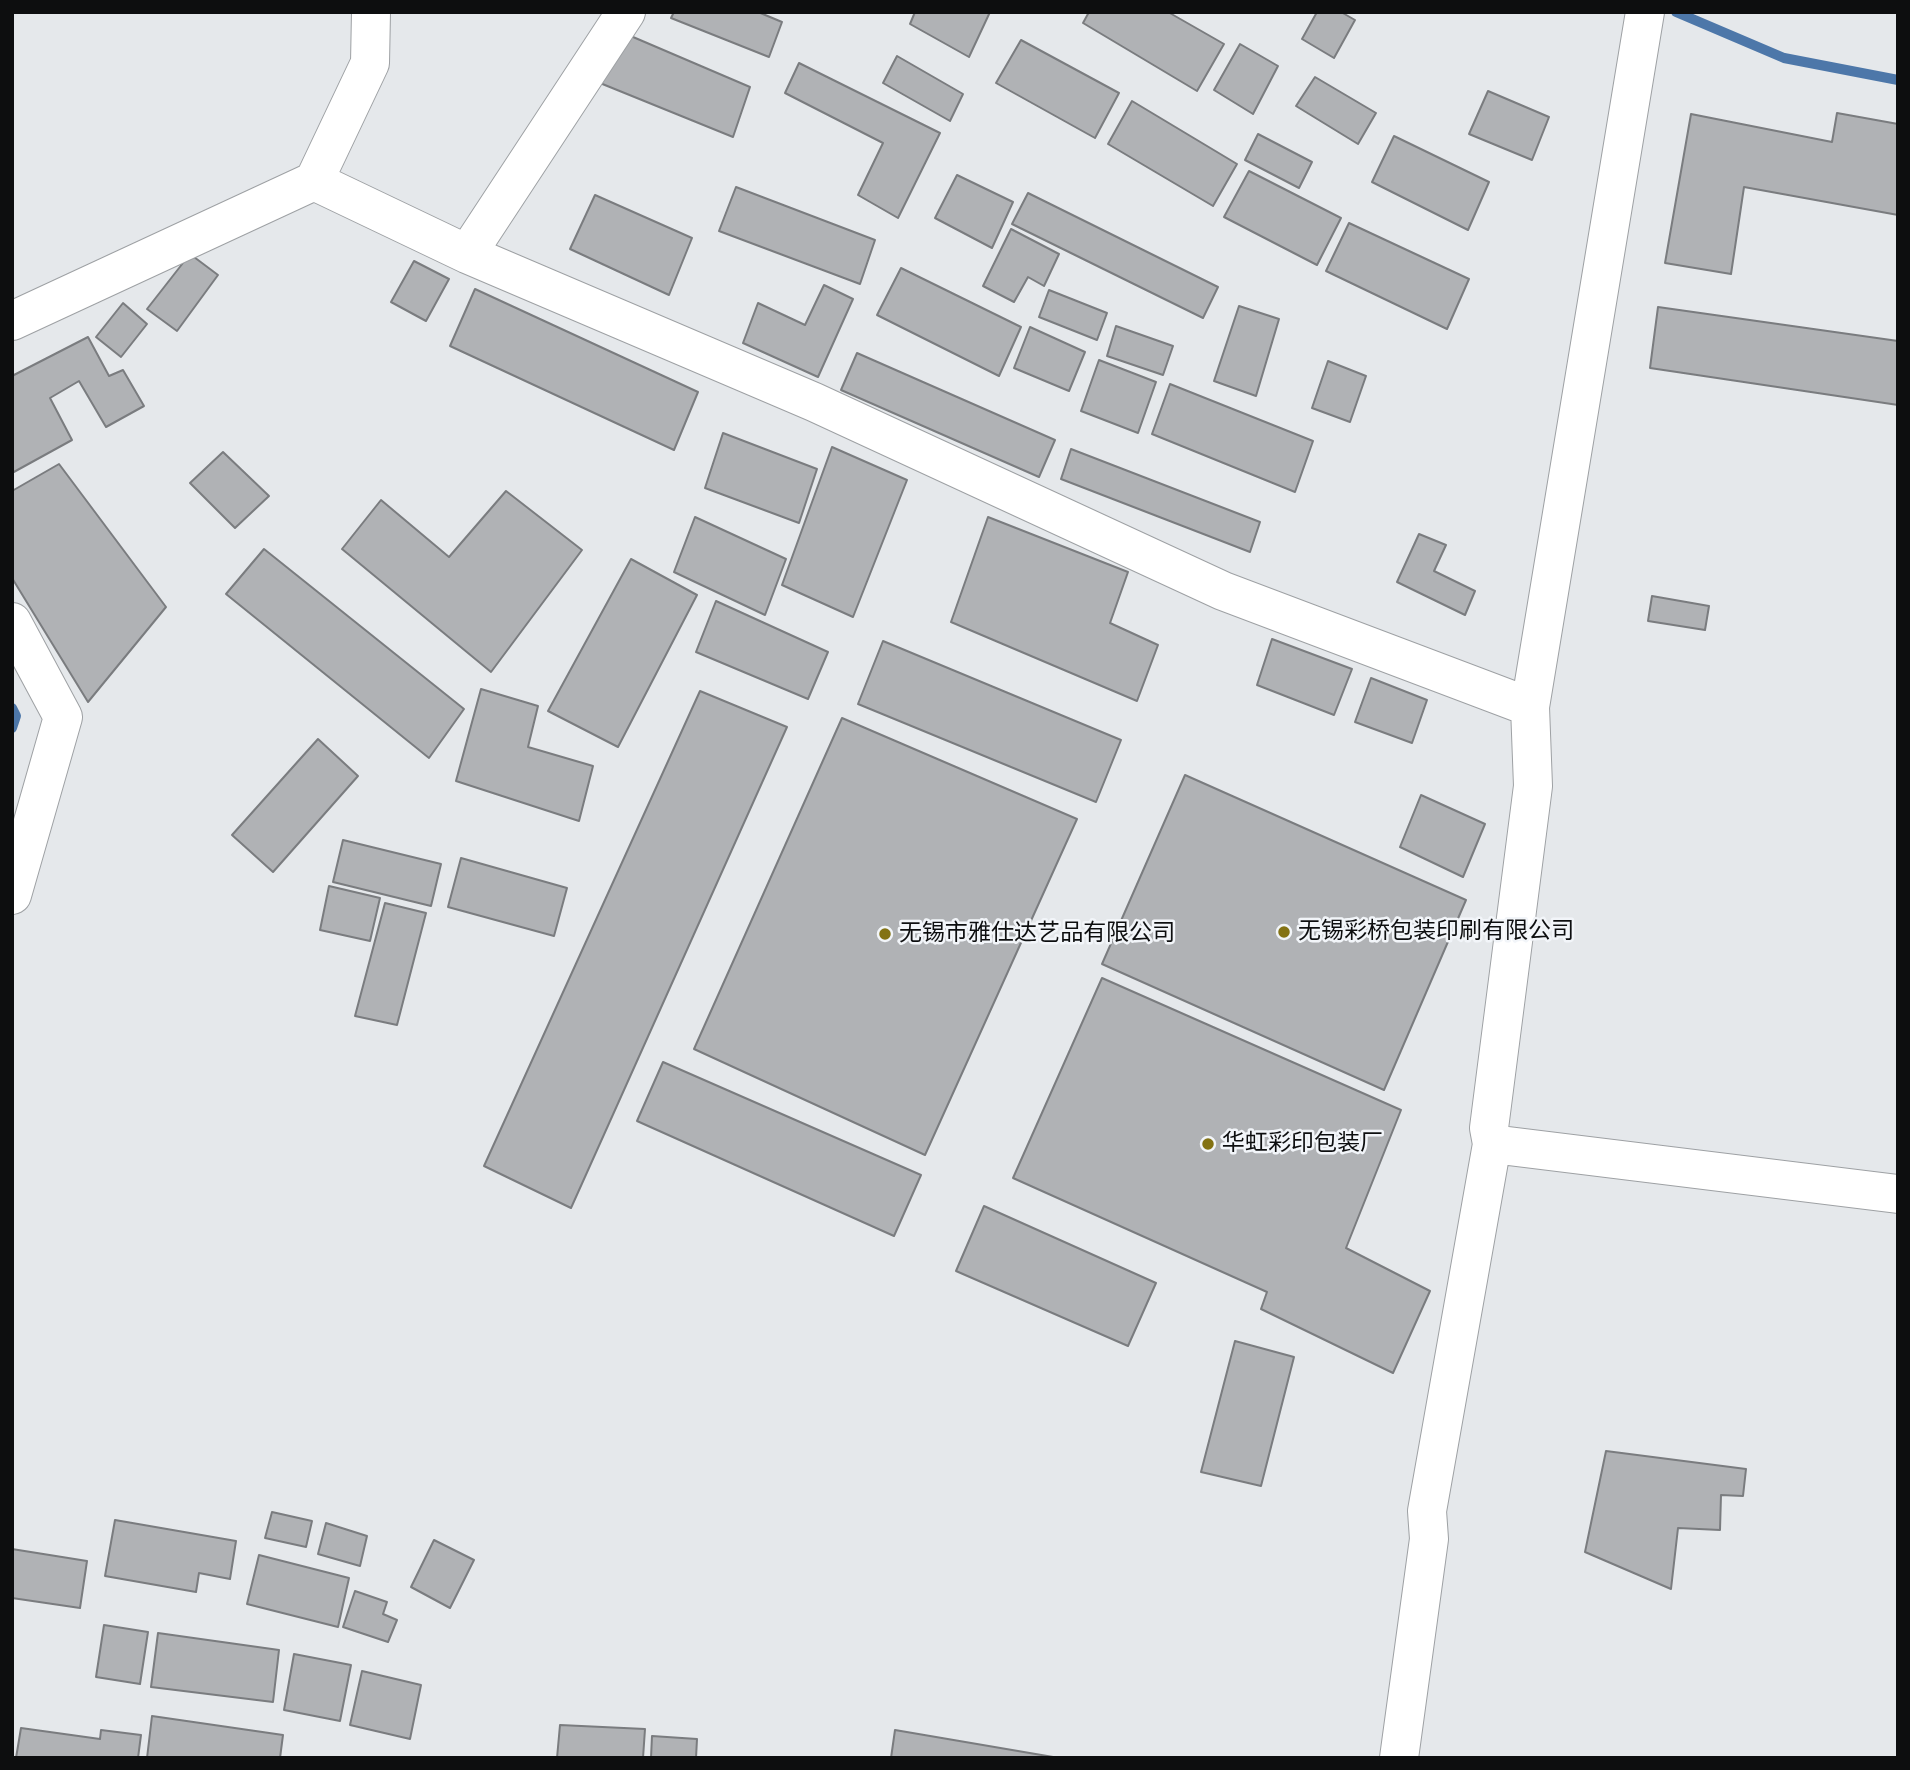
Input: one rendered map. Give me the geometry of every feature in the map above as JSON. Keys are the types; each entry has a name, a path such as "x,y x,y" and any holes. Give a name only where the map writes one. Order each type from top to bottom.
{"street":[{"path":"12,321 314,181 370,62 371,12"},
{"path":"467,254 626,12"},
{"path":"1399,1758 1429,1539 1427,1511 1492,1144 1489,1128 1533,786 1530,707 1645,12"},
{"path":"314,181 467,254 814,402 1223,591 1530,707"},
{"path":"12,622 63,717 12,895"},
{"path":"1492,1144 1898,1194"}],"building":[{"path":"674,12 758,12 782,22 769,57 671,18"},
{"path":"915,12 990,12 969,57 910,24"},
{"path":"1089,12 1168,12 1224,44 1197,91 1083,23"},
{"path":"1317,12 1341,12 1355,20 1334,58 1302,39"},
{"path":"619,31 750,87 733,137 595,81"},
{"path":"1021,40 1119,93 1095,138 996,83"},
{"path":"1240,44 1278,66 1253,114 1214,90"},
{"path":"897,56 963,94 950,121 883,83"},
{"path":"799,63 940,133 898,218 858,195 883,143 785,93"},
{"path":"1315,77 1376,113 1358,144 1296,106"},
{"path":"1488,91 1549,117 1532,160 1469,134"},
{"path":"1132,101 1237,164 1213,206 1108,144"},
{"path":"1837,113 1898,124 1898,215 1744,187 1731,274 1665,263 1691,114 1832,142"},
{"path":"1258,134 1312,162 1299,188 1245,160"},
{"path":"1394,136 1489,182 1468,230 1372,182"},
{"path":"1249,171 1341,218 1317,265 1224,217"},
{"path":"957,175 1013,202 992,248 935,218"},
{"path":"736,187 875,240 860,284 719,231"},
{"path":"1028,193 1218,287 1203,318 1012,224"},
{"path":"595,195 692,238 669,295 570,249"},
{"path":"1349,223 1469,279 1447,329 1326,271"},
{"path":"1011,229 1059,254 1044,286 1028,277 1014,302 983,286"},
{"path":"190,254 218,275 177,331 147,309"},
{"path":"414,261 449,279 426,321 391,302"},
{"path":"901,268 1021,327 999,376 877,315"},
{"path":"824,285 853,299 818,377 743,343 758,303 805,325"},
{"path":"475,289 698,392 674,450 450,346"},
{"path":"1049,290 1107,313 1097,340 1039,317"},
{"path":"123,303 147,324 121,357 96,337"},
{"path":"1239,306 1279,319 1256,396 1214,381"},
{"path":"1658,307 1898,341 1898,405 1650,368"},
{"path":"1116,326 1173,346 1163,375 1107,356"},
{"path":"1030,327 1085,352 1069,391 1014,368"},
{"path":"88,337 109,376 123,370 144,406 106,427 79,381 50,398 72,440 12,473 12,376"},
{"path":"857,353 1055,440 1039,477 841,390"},
{"path":"1099,360 1156,382 1138,433 1081,411"},
{"path":"1328,361 1366,376 1350,422 1312,408"},
{"path":"1170,384 1313,441 1295,492 1152,434"},
{"path":"723,433 817,469 799,523 705,488"},
{"path":"832,447 907,480 853,617 782,585"},
{"path":"1071,449 1260,522 1250,552 1061,479"},
{"path":"223,452 269,496 235,528 190,483"},
{"path":"59,464 166,607 88,702 12,578 12,491"},
{"path":"506,491 582,550 491,672 342,549 381,500 449,557"},
{"path":"695,517 786,559 765,615 674,572"},
{"path":"988,517 1128,572 1110,623 1158,645 1137,701 951,622"},
{"path":"1419,534 1446,545 1434,571 1475,591 1465,615 1397,582"},
{"path":"264,549 464,709 429,758 226,594"},
{"path":"631,559 697,595 618,747 548,711"},
{"path":"1652,596 1709,606 1705,630 1648,621"},
{"path":"716,601 828,652 808,699 696,652"},
{"path":"1272,639 1352,669 1334,715 1257,685"},
{"path":"883,641 1121,740 1096,802 858,704"},
{"path":"1371,678 1427,700 1412,743 1355,722"},
{"path":"481,689 538,706 528,747 593,766 579,821 456,781"},
{"path":"700,691 787,727 571,1208 484,1166"},
{"name":"无锡市雅仕达艺品有限公司","path":"842,718 1077,819 925,1155 694,1049"},
{"path":"318,739 358,776 273,872 232,835"},
{"name":"无锡彩桥包装印刷有限公司","path":"1185,775 1466,900 1384,1090 1102,964"},
{"path":"1421,795 1485,824 1463,877 1400,847"},
{"path":"343,840 441,864 431,906 333,882"},
{"path":"461,858 567,888 554,936 448,907"},
{"path":"329,886 380,898 370,941 320,930"},
{"path":"385,903 426,913 397,1025 355,1016"},
{"name":"华虹彩印包装厂","path":"1102,978 1401,1110 1346,1248 1430,1291 1393,1373 1261,1309 1267,1292 1013,1178"},
{"path":"663,1062 921,1175 894,1236 637,1121"},
{"path":"984,1206 1156,1283 1128,1346 956,1271"},
{"path":"1235,1341 1294,1357 1261,1486 1201,1472"},
{"path":"1606,1451 1746,1469 1743,1496 1721,1495 1720,1530 1678,1528 1671,1589 1585,1552"},
{"path":"272,1512 312,1521 306,1547 265,1538"},
{"path":"115,1520 236,1541 230,1579 199,1573 196,1592 105,1576"},
{"path":"326,1523 367,1536 360,1566 318,1554"},
{"path":"434,1540 474,1560 450,1608 411,1587"},
{"path":"12,1549 87,1561 80,1608 12,1598"},
{"path":"259,1555 349,1578 338,1627 247,1604"},
{"path":"355,1591 387,1602 383,1614 397,1620 388,1642 343,1627"},
{"path":"104,1625 148,1632 140,1684 96,1677"},
{"path":"158,1633 279,1650 273,1702 151,1687"},
{"path":"294,1654 351,1665 340,1721 284,1710"},
{"path":"362,1671 421,1685 410,1739 350,1725"},
{"path":"152,1716 283,1735 280,1758 147,1758"},
{"path":"560,1725 645,1729 643,1758 557,1758"},
{"path":"21,1728 100,1739 101,1730 141,1735 138,1758 16,1758"},
{"path":"895,1730 1059,1758 891,1758"},
{"path":"652,1736 697,1739 696,1758 651,1758"}],"waterway":[{"path":"1676,12 1784,58 1898,80"},
{"path":"12,708 16,716 12,728"}],"place":[{"name":"无锡彩桥包装印刷有限公司","path":"1284,932"},
{"name":"无锡市雅仕达艺品有限公司","path":"885,934"},
{"name":"华虹彩印包装厂","path":"1208,1144"}]}
